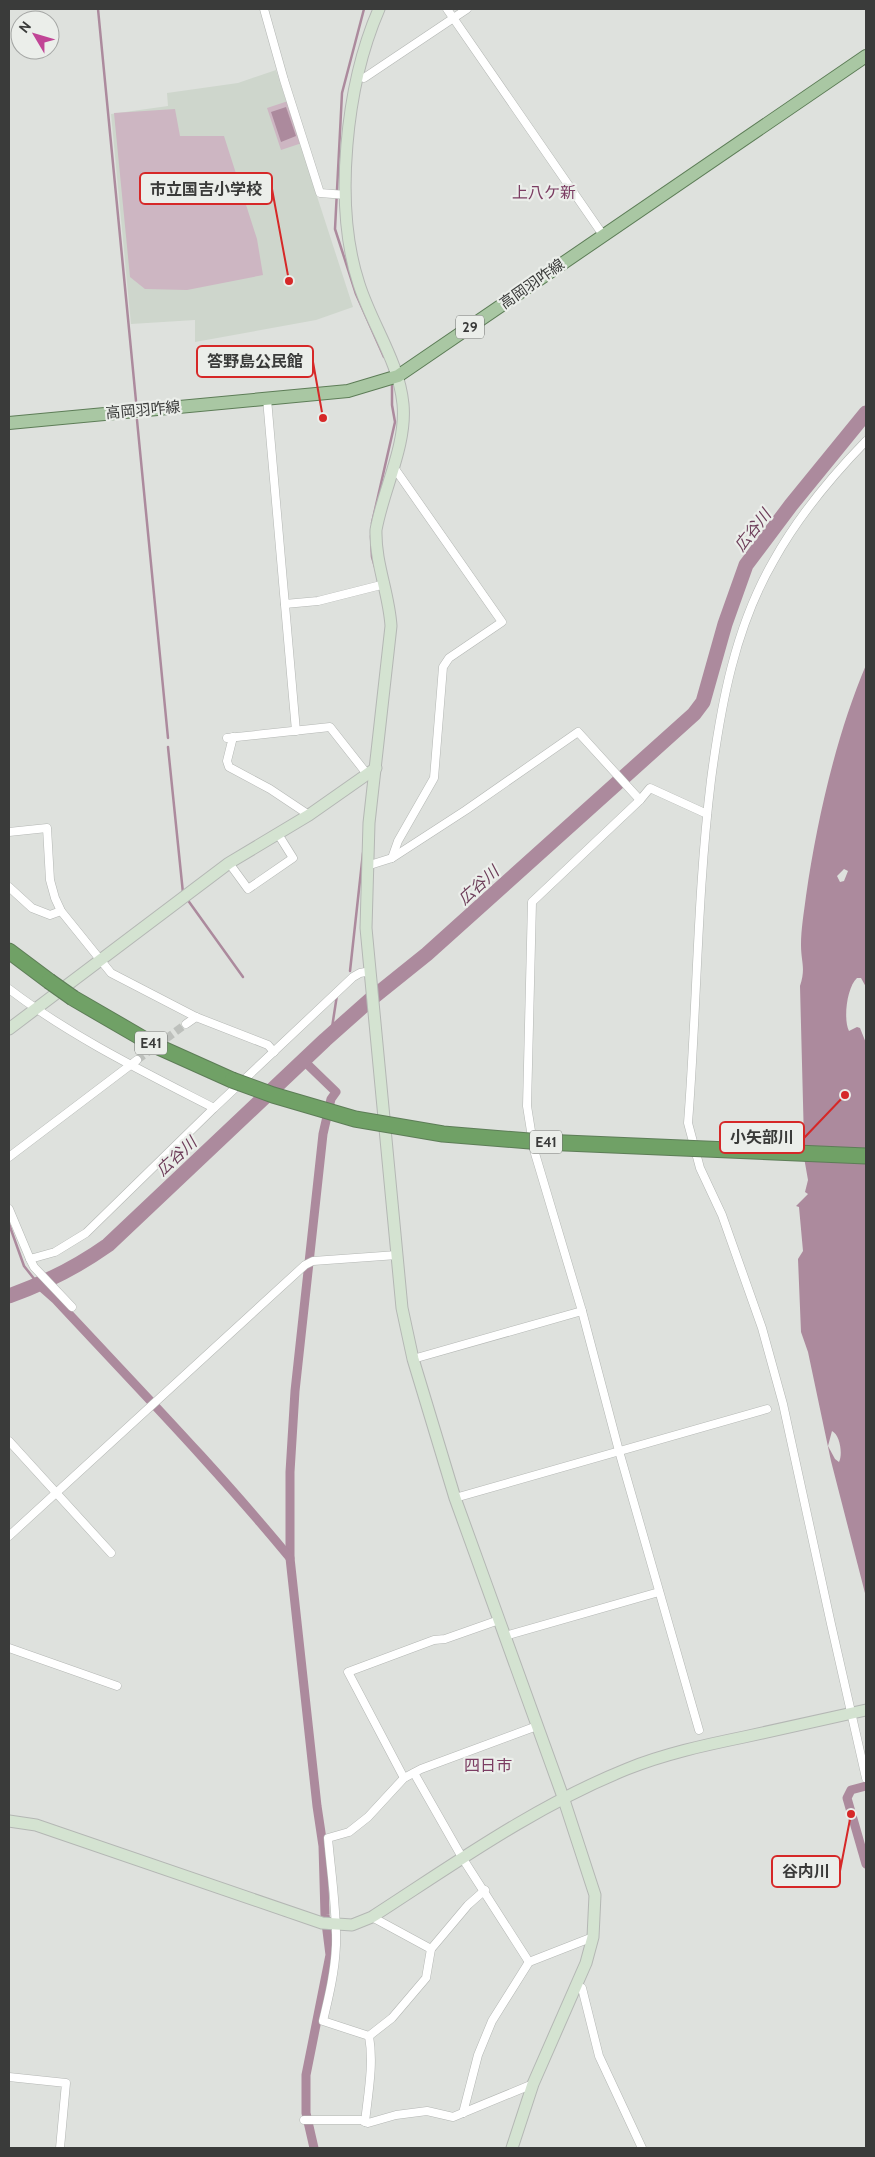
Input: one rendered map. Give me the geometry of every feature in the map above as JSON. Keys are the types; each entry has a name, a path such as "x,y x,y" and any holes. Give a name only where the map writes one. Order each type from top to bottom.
{"highway":[{"name":"E41","path":"9,951 73,998 154,1045 232,1080 273,1095 355,1119 443,1134 552,1142 866,1156"}],"main road":[{"name":"高岡羽咋線","path":"9,422 348,391 398,376 866,56"}],"street":[{"path":"264,9 284,80 320,193 346,195"},
{"path":"379,9 365,46 358,76 348,136 346,195 350,248 358,283 369,313 398,376 403,406 402,430 394,466 384,493 376,530 381,585 390,605 390,626 372,771 366,928 402,1308 413,1359 455,1498 563,1797 595,1895 593,1937 576,1985 533,2084 512,2148"},
{"path":"447,9 603,235"},
{"path":"358,76 364,78 467,9"},
{"path":"267,399 296,731"},
{"path":"866,441 832,476 798,521 773,560 755,597 738,642 719,718 704,837 688,1123 700,1168 722,1215 762,1328 784,1404 830,1624 858,1712 866,1777"},
{"path":"392,858 398,841 434,778 442,667 449,658 502,622 394,466"},
{"path":"285,604 318,601 381,585"},
{"path":"309,815 230,766 227,761 230,737 330,727 372,771"},
{"path":"367,864 392,858 466,810 578,732 640,800"},
{"path":"9,1028 230,863 309,815 372,771"},
{"path":"699,1730 619,1451 582,1311 534,1150 527,1106 532,902 640,800 650,788 707,814"},
{"path":"9,832 47,828 50,880 55,898 61,911 111,973 196,1017 268,1046 274,1052"},
{"path":"230,863 248,889 292,858 278,834"},
{"path":"9,887 32,908 50,915 61,911"},
{"path":"30,1259 55,1252 86,1232 353,977 360,973 371,976"},
{"path":"9,990 35,1009 129,1065 214,1108"},
{"path":"186,1024 196,1017"},
{"path":"9,1157 137,1060"},
{"path":"9,1209 34,1267 72,1307"},
{"path":"9,1536 305,1265 314,1262 397,1255"},
{"path":"413,1359 582,1311"},
{"path":"455,1498 767,1409"},
{"path":"9,1441 111,1553"},
{"path":"505,1636 659,1592"},
{"path":"404,1778 348,1672 434,1640 445,1639 499,1620"},
{"path":"9,1648 117,1686"},
{"path":"9,1820 36,1825 330,1924 352,1925 372,1918 518,1822 563,1797 627,1769 655,1759 716,1743 858,1712"},
{"path":"369,2036 323,2021 331,1989 336,1947 330,1924 328,1838 349,1832 368,1817 404,1778 537,1726"},
{"path":"414,1773 463,1859 485,1890 529,1962"},
{"path":"369,2036 392,2018 426,1978 431,1949 468,1905 485,1890"},
{"path":"372,1918 431,1949"},
{"path":"463,2113 478,2055 492,2020 529,1962 593,1937"},
{"path":"576,1985 582,1988 599,2056 642,2148"},
{"path":"365,2122 372,2050 369,2036"},
{"path":"9,2076 66,2083 60,2148"},
{"path":"304,2120 361,2120 368,2123 396,2115 428,2110 454,2117 533,2084"}],"shaded area":[{"path":"276,70 353,307 316,320 195,342 195,320 131,324 111,114 168,106 167,93 238,83"},
{"path":"288,101 302,143 281,150 267,108"},
{"path":"286,107 296,136 281,142 271,112"},
{"path":"175,109 180,136 224,136 257,239 263,275 187,290 145,289 130,277 114,113"},
{"path":"866,665 866,987 861,978 857,978 854,982 848,996 846,1019 849,1031 857,1027 860,1028 866,1043 866,1597 831,1461 808,1352 801,1332 798,1259 803,1251 799,1207 796,1206 808,1194 805,1192 808,1180 802,1146 804,1141 800,986 803,970 801,945 803,921 822,808 837,749 855,692","holes":["844,869 848,871 844,881 840,882 837,876","832,1431 837,1436 840,1445 841,1454 839,1462 835,1459 828,1446"]}],"waterway":[{"path":"98,9 136,401"},
{"path":"364,9 342,93 335,229 356,294 384,357"},
{"path":"372,523 395,422 392,405 392,381"},
{"name":"広谷川","path":"9,1296 60,1274 108,1245 325,1040 371,999 427,954 694,714 703,702 725,624 746,565 791,505 866,413"},
{"path":"137,420 168,738"},
{"path":"371,536 372,557 375,567"},
{"path":"168,747 183,893"},
{"path":"350,971 363,853"},
{"path":"187,899 243,977"},
{"path":"331,1034 337,995"},
{"path":"304,1061 336,1092 331,1099 323,1134 295,1391 290,1472 290,1558 323,1846 325,1915 330,1955 306,2075 306,2113 314,2148"},
{"path":"9,1224 24,1266 39,1285"},
{"path":"39,1285 56,1300 175,1427 290,1558"},
{"path":"866,1786 851,1790 847,1798 866,1864"}],"tunnel":[{"path":"137,1060 186,1024"}],"place":[{"name":"市立国吉小学校","path":"289,281"},
{"name":"答野島公民館","path":"323,418"},
{"name":"小矢部川","path":"845,1095"},
{"name":"谷内川","path":"851,1814"}],"district":[{"name":"上八ケ新","path":"544,192"},
{"name":"四日市","path":"488,1765"}]}
